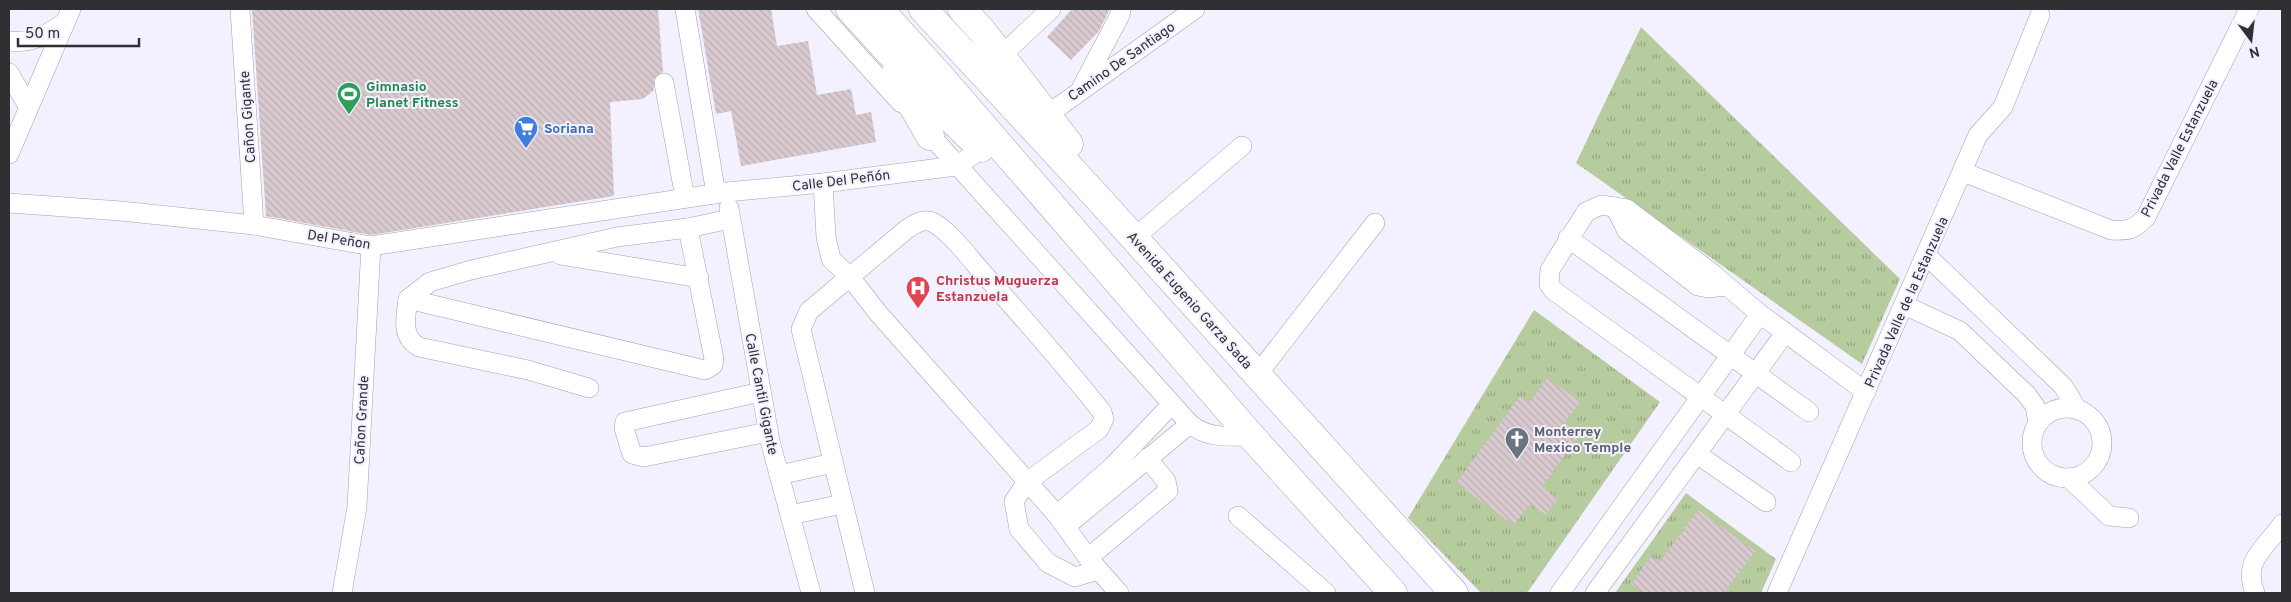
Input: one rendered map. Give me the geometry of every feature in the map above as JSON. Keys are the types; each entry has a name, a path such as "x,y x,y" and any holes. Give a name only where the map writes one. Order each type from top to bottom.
{"highway":[{"name":"Avenida Eugenio Garza Sada","path":"923,9 1097,197 1454,593"},
{"path":"962,9 1001,56 1092,175 1097,197"},
{"path":"865,15 930,136"},
{"path":"865,15 943,111 982,148 1044,196"},
{"path":"865,15 1044,196 1251,436 1392,593"}],"street":[{"name":"Cañon Gigante","path":"240,9 254,225"},
{"name":"Calle Cantil Gigante","path":"685,9 721,193 730,220 768,432 811,593"},
{"path":"816,9 1190,424 1197,430 1217,436 1251,436"},
{"path":"1001,56 1051,9"},
{"path":"1080,90 1120,15 1121,9"},
{"name":"Camino De Santiago","path":"1047,115 1195,9"},
{"name":"Privada Valle Estanzuela","path":"1963,172 2111,230 2124,231 2137,227 2146,216 2249,9"},
{"name":"Privada Valle de la Estanzuela","path":"1777,593 1978,135 2004,107 2040,15"},
{"path":"9,41 20,43 44,36 67,16"},
{"path":"9,154 14,125 28,106 67,16"},
{"path":"9,73 28,106"},
{"path":"664,83 685,198"},
{"path":"1134,238 1242,146"},
{"path":"956,166 982,148"},
{"name":"Calle Del Peñón","path":"721,193 823,183 956,166"},
{"path":"823,183 826,237 831,259 850,278 878,313 1061,521 1093,564 1119,593"},
{"name":"Del Peñon","path":"9,203 254,225 370,246 721,193"},
{"path":"1790,462 1553,290 1549,284 1550,270 1568,238 1586,212 1594,207 1602,206 1628,209 1760,314 1866,392"},
{"path":"589,388 528,370 419,347 407,335 405,325 408,299 430,282 471,270 617,237 688,228 730,220"},
{"path":"866,593 801,329 809,311 915,223 930,221 958,244 1017,310 1102,412 1104,419 1099,429 1027,482 1014,501 1019,529 1048,563 1075,577 1093,564 1168,491 1166,481 1147,458"},
{"path":"1257,375 1375,223"},
{"path":"408,299 705,370 713,365 714,359 688,228"},
{"path":"617,237 623,264"},
{"path":"1568,238 1809,412"},
{"name":"Cañon Grande","path":"342,593 356,508 370,246"},
{"path":"550,253 699,278"},
{"path":"1926,256 2063,386 2077,409"},
{"path":"1904,305 1960,330 2027,395 2035,406 2038,423"},
{"path":"1960,330 1978,305"},
{"path":"1560,593 1760,314"},
{"path":"1595,593 1785,333"},
{"path":"761,392 625,422 624,428 632,454 644,458 768,432"},
{"path":"1061,521 1172,404"},
{"path":"2066,408 2077,409 2087,414 2098,426 2103,442 2097,462 2079,476 2069,478 2048,472 2037,460 2032,444 2038,423 2046,415 2066,408"},
{"path":"1061,521 1190,424"},
{"path":"1697,454 1766,502"},
{"path":"779,475 833,463"},
{"path":"2069,478 2109,516 2130,518"},
{"path":"790,516 843,504"},
{"path":"1238,516 1326,593"},
{"path":"2255,593 2250,576 2253,561 2282,524"}],"green space":[{"path":"1641,27 1900,279 1862,364 1576,163"},
{"path":"1534,310 1660,402 1527,593 1481,593 1408,518"},
{"path":"1686,493 1776,559 1761,593 1615,593"}],"building":[{"path":"252,9 658,9 663,72 654,79 654,90 643,99 610,102 614,196 371,235 266,216"},
{"path":"698,9 771,9 777,46 808,41 817,95 851,89 856,115 871,112 876,142 741,166 731,111 716,114"},
{"path":"1072,9 1110,9 1099,31 1071,60 1047,37"},
{"name":"Monterrey Mexico Temple","path":"1547,378 1580,402 1562,426 1578,437 1542,487 1558,498 1546,515 1530,504 1514,525 1456,483 1520,396 1529,403"},
{"path":"1698,510 1755,551 1724,593 1645,593 1631,584 1651,556 1660,562"}],"place":[{"name":"Gimnasio Planet Fitness","path":"349,115"},
{"name":"Soriana","path":"526,149"},
{"name":"Christus Muguerza Estanzuela","path":"918,309"},
{"name":"Monterrey Mexico Temple","path":"1517,460"}]}
